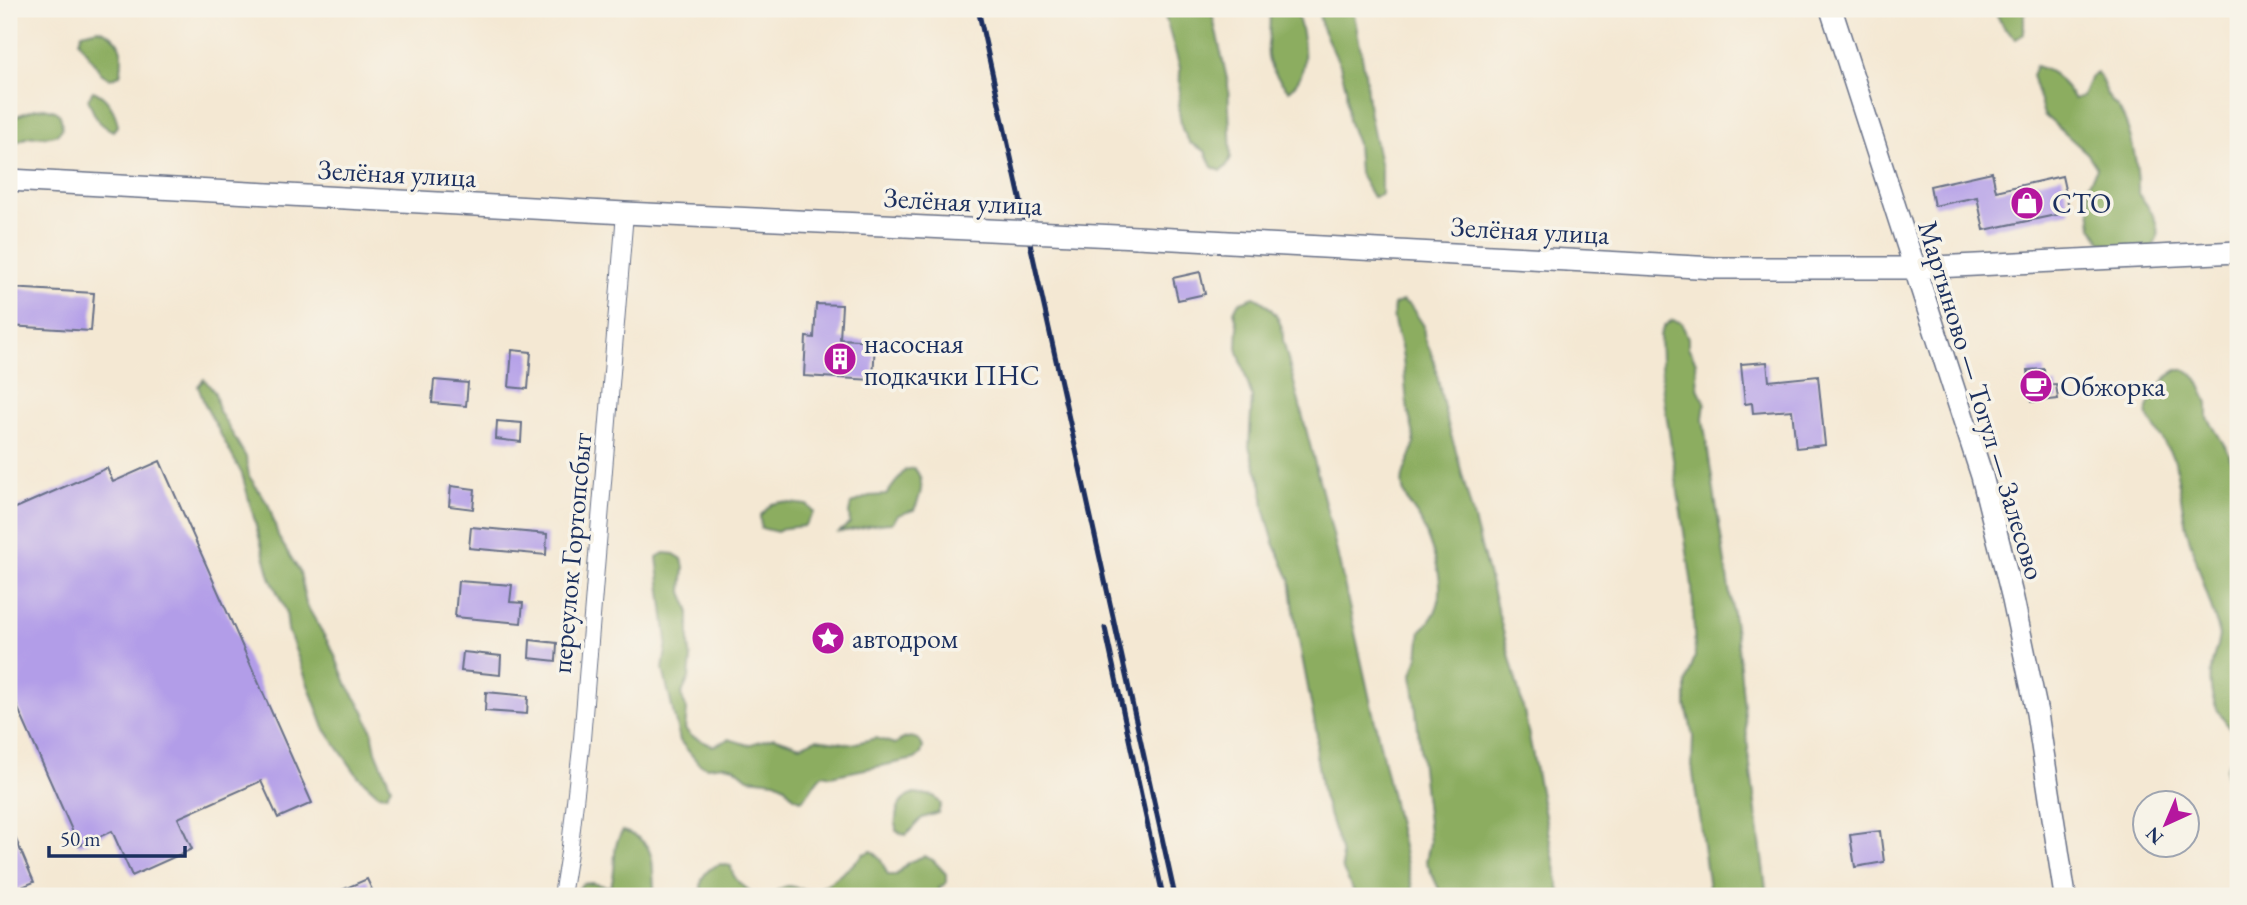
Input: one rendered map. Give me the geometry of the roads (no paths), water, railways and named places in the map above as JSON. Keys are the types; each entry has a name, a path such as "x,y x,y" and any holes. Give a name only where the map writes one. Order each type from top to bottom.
{"street":[{"name":"Мартыново — Тогул — Залесово","path":"1831,9 1982,476 2013,599 2037,713 2065,896"},
{"name":"Зелёная улица","path":"9,180 1715,268 1915,268 2238,252"},
{"name":"переулок Гортопсбыт","path":"562,896 582,739 625,213"}],"railway":[{"path":"978,9 1175,896"},
{"path":"1105,628 1163,896"}],"place":[{"name":"СТО","path":"2027,203"},
{"name":"насосная подкачки ПНС","path":"840,359"},
{"name":"Обжорка","path":"2036,386"},
{"name":"автодром","path":"828,638"}]}
